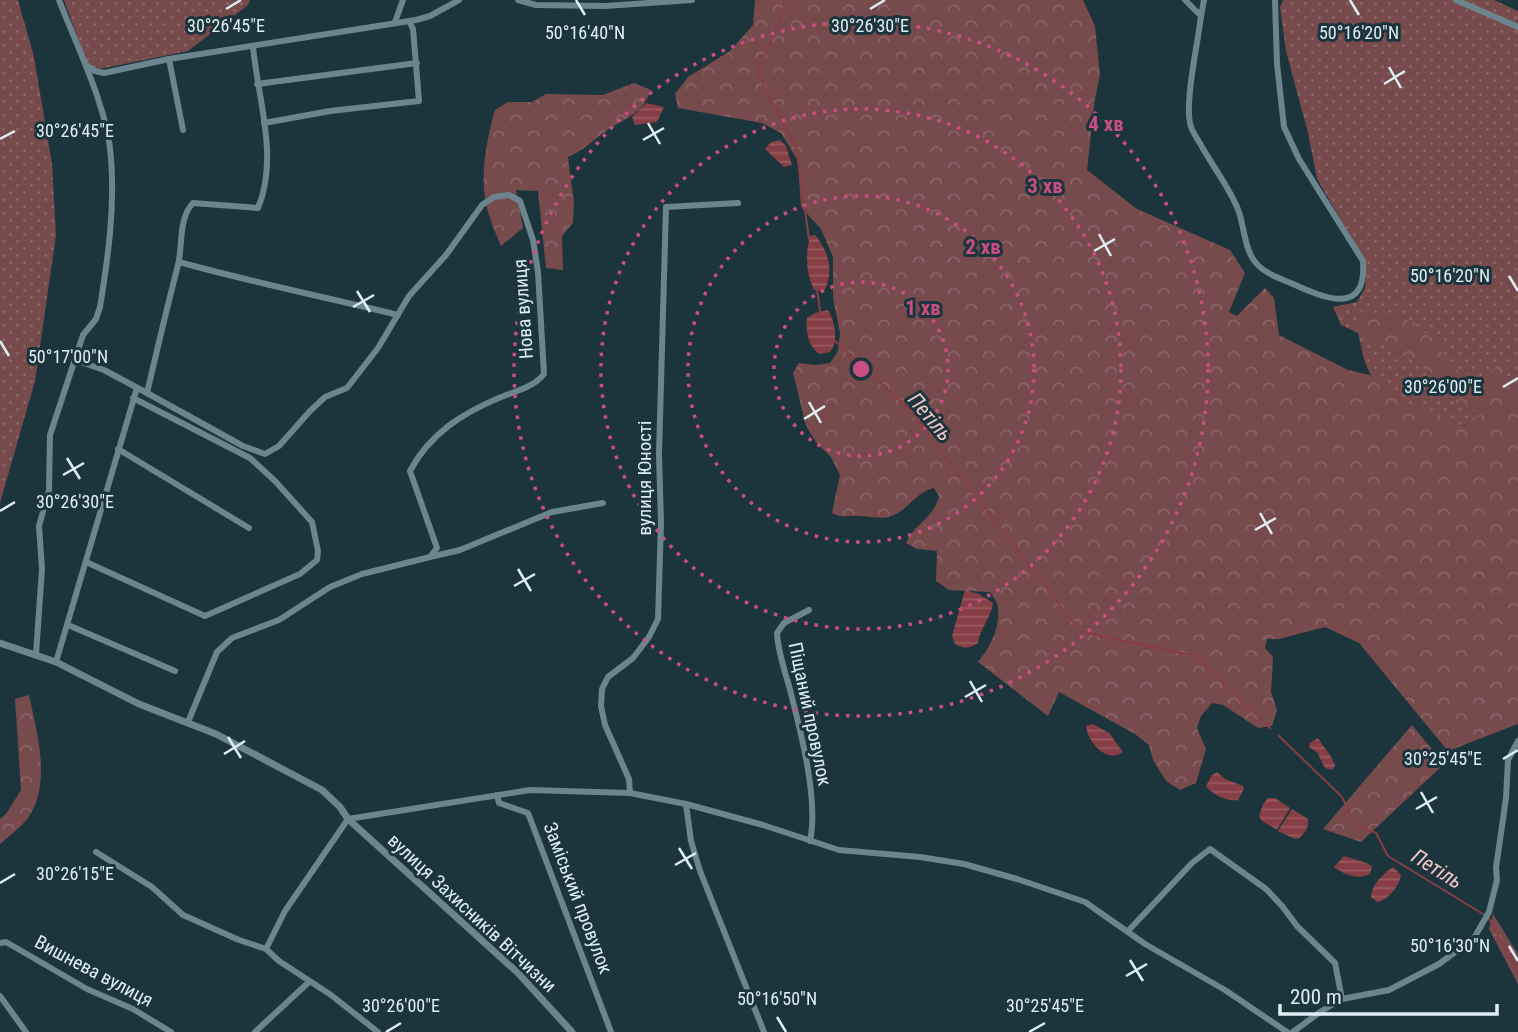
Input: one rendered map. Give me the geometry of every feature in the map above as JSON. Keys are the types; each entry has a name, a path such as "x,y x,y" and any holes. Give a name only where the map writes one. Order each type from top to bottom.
{"street":[{"path":"36,654 42,569 39,526 49,491 50,435 83,335 96,319 100,307 112,220 111,156 104,122 85,64 59,0"},
{"path":"396,22 403,0"},
{"path":"85,64 95,71 104,72 169,59 376,28 430,16 459,0"},
{"path":"518,0 536,5 605,6 692,0"},
{"path":"1185,0 1201,16"},
{"path":"1204,0 1188,108 1190,125 1238,210 1251,256 1256,264 1325,298 1342,300 1354,296 1361,288 1363,261 1299,159 1284,127 1277,64 1275,0"},
{"path":"1457,0 1518,27"},
{"path":"264,123 330,111 419,101 413,29 409,21"},
{"path":"75,360 104,370 147,393 170,289 179,262 186,210 193,203 258,208 265,192 268,161 253,47"},
{"path":"169,59 183,130"},
{"path":"257,84 417,63"},
{"name":"Нова вулиця","path":"147,393 243,446 265,454 279,446 325,397 347,388 378,348 409,296 446,255 482,205 494,197 509,195 520,201 533,240 538,272 544,374 538,382 485,404 453,421 433,438 417,459 410,471 437,548 430,558"},
{"name":"вулиця Юності","path":"630,793 629,779 605,725 601,706 602,689 608,677 633,658 649,637 658,619 661,523 659,441 666,207 738,203"},
{"path":"179,262 248,281 398,315"},
{"path":"56,662 137,388"},
{"path":"86,562 205,616 300,574 317,560 318,551 312,522 250,458 134,398"},
{"path":"118,449 249,528"},
{"path":"188,722 217,652 232,638 279,620 330,587 362,573 460,550 552,512 603,503"},
{"name":"Піщаний провулок","path":"809,610 784,623 777,633 797,715 813,805 814,825 810,841"},
{"path":"68,625 175,671"},
{"name":"вулиця Захисників Вітчизни","path":"0,643 56,662 139,704 216,734 322,790 348,819 517,972 572,1032"},
{"path":"1293,1032 1342,999 1389,990 1440,964 1474,938 1489,912 1497,880 1508,760 1518,741"},
{"name":"вулиця Захисників Вітчизни","path":"348,819 530,790 630,793 686,804 839,850 964,864 1084,902 1145,944 1225,990 1287,1032"},
{"name":"Заміський провулок","path":"497,795 499,803 528,813 611,1032"},
{"path":"686,804 691,841 700,871 764,1032"},
{"path":"266,949 285,911 348,819"},
{"path":"1128,931 1192,863 1210,849 1266,889 1297,926 1335,963 1342,999"},
{"path":"96,852 152,887 173,903 183,915 266,949 378,1032"},
{"name":"Вишнева вулиця","path":"0,943 6,942 87,989 133,1009 171,1032"},
{"path":"255,1032 309,982"},
{"path":"0,996 26,1032"}],"green space":[{"path":"0,0 18,0 34,57 52,164 56,235 35,381 0,503"},
{"path":"64,0 250,0 248,5 188,51 100,69 87,64"},
{"path":"755,0 1083,0 1095,26 1100,75 1087,170 1137,209 1230,250 1245,273 1229,312 1237,316 1265,288 1274,298 1279,335 1348,370 1370,375 1395,397 1463,426 1476,416 1496,413 1475,411 1450,400 1445,389 1424,368 1358,333 1358,317 1361,311 1370,317 1385,311 1413,323 1438,343 1447,366 1468,375 1477,386 1500,363 1507,374 1504,387 1518,393 1518,724 1448,751 1359,643 1325,627 1279,639 1267,639 1265,648 1273,657 1271,692 1277,710 1272,726 1258,728 1223,705 1212,703 1201,716 1197,728 1206,749 1196,783 1180,790 1166,781 1153,760 1149,745 1135,734 1059,692 1048,716 978,662 996,630 998,608 994,598 990,592 949,590 936,581 937,551 917,549 906,543 937,504 939,496 934,488 922,493 898,513 888,517 842,516 832,513 840,475 831,457 816,442 806,426 793,373 799,363 830,363 838,351 840,333 833,298 833,257 821,229 801,207 798,161 781,133 762,123 678,108 675,94 688,77 730,51 753,25"},
{"path":"1283,0 1494,0 1518,11 1518,418 1489,414 1463,426 1401,401 1379,385 1371,375 1366,366 1358,333 1341,325 1333,307 1357,302 1365,288 1366,263 1317,179 1286,51 1280,7"},
{"path":"634,83 651,90 638,111 568,157 574,203 573,223 562,236 563,270 546,268 538,191 516,190 523,228 501,246 490,219 484,189 486,148 495,110 508,102 532,102 546,94 603,95"},
{"path":"29,695 40,758 39,789 28,818 0,844 0,819 21,790 15,699"},
{"path":"1412,725 1444,764 1361,842 1323,829"},
{"path":"1493,914 1518,954 1518,984 1489,929"}],"shaded area":[{"path":"646,103 664,107 657,122 635,125 632,117"},
{"path":"780,140 786,146 792,165 784,167 765,149 771,142"},
{"path":"815,235 828,262 829,276 824,291 814,290 808,270 808,243 810,236"},
{"path":"828,310 834,326 833,348 830,352 819,354 809,338 807,318"},
{"path":"965,590 979,594 993,603 978,643 966,648 955,644 952,636"},
{"path":"1093,724 1109,733 1123,752 1111,755 1099,750 1090,739 1086,726"},
{"path":"1318,738 1334,762 1332,770 1325,768 1317,752 1309,747 1310,743"},
{"path":"1217,772 1225,779 1243,786 1238,800 1221,797 1206,786"},
{"path":"1268,798 1275,798 1290,808 1277,830 1262,821 1259,816"},
{"path":"1292,809 1308,819 1305,832 1295,839 1278,831"},
{"path":"1344,856 1367,863 1372,867 1370,874 1351,876 1334,867"},
{"path":"1393,867 1401,875 1398,884 1389,896 1377,902 1371,897 1373,888"}],"waterway":[{"name":"Петіль","path":"784,0 784,10 757,73 796,146 809,239"},
{"name":"Петіль","path":"817,289 820,311"},
{"name":"Петіль","path":"834,340 907,407 1081,632 1196,656 1270,728"},
{"name":"Петіль","path":"1279,736 1342,797 1357,826 1376,833 1388,856 1483,914"},
{"name":"Петіль","path":"1488,917 1518,971"}]}
